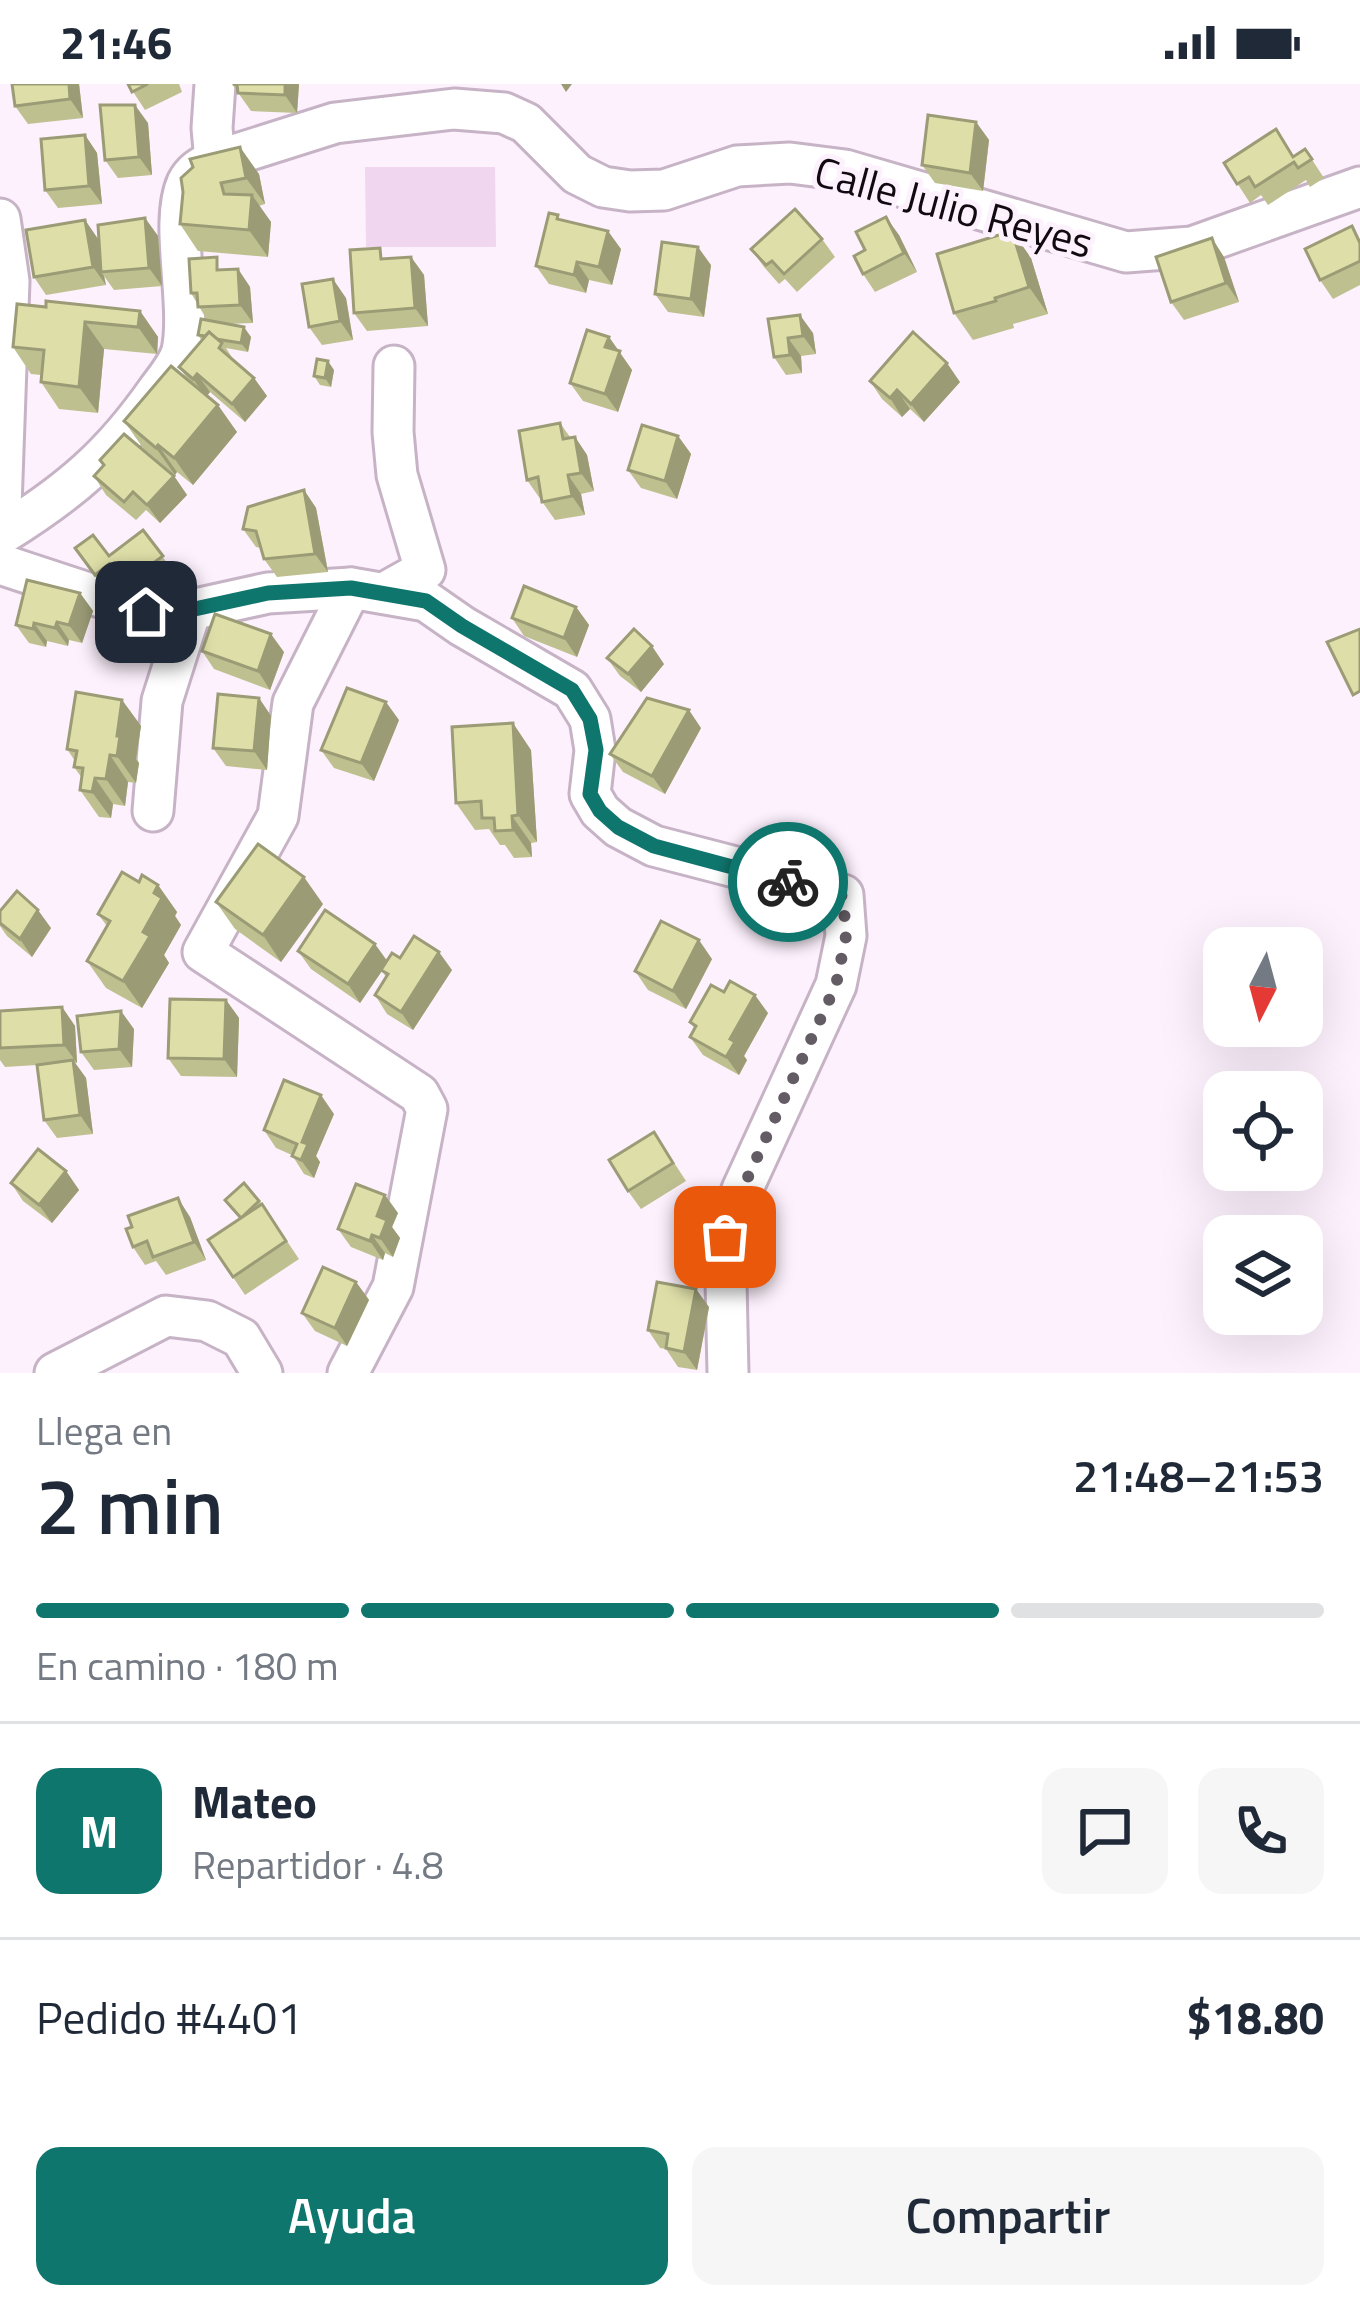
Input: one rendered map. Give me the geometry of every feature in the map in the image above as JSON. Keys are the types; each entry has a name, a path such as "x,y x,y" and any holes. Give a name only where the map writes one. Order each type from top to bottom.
{"street":[{"path":"1,544 89,474 130,431 181,355 185,322 182,213 187,184 200,166 215,160 214,84"},
{"name":"Calle Julio Reyes","path":"215,160 335,123 457,96 526,123 577,174 603,187 664,190 737,166 790,163 845,170 1126,251 1192,247 1360,187"},
{"path":"0,219 9,281 1,544"},
{"path":"349,1373 393,1286 427,1109 419,1094 203,952 278,817 293,703 367,591 425,570 397,475 394,366"},
{"path":"1,544 146,612 190,610 268,593 367,591 426,601 572,690 590,719 596,750 590,794 618,827 654,846 843,896 846,936 836,985 725,1237 728,1373"},
{"path":"153,811 162,700 190,610"},
{"path":"55,1373 166,1316 207,1321 242,1338 262,1373"}],"shaded area":[{"path":"365,167 495,167 496,247 366,247"}],"building":[{"path":"12,84 69,84 70,99 15,106"},
{"path":"233,84 285,84 285,95 238,93"},
{"path":"100,105 135,105 139,157 105,160"},
{"path":"928,115 976,122 970,173 922,165"},
{"path":"1276,129 1293,157 1305,149 1312,159 1298,168 1294,162 1255,187 1249,177 1237,184 1224,163"},
{"path":"85,135 89,186 45,190 41,139"},
{"path":"240,147 246,178 221,183 224,194 252,195 249,230 180,224 181,178 193,167 190,159"},
{"path":"795,209 822,239 784,274 772,261 766,265 751,249"},
{"path":"549,213 608,231 599,267 577,262 574,275 536,266"},
{"path":"886,217 904,253 863,274 854,256 865,250 856,232"},
{"path":"145,218 149,268 101,272 98,225"},
{"path":"85,220 93,267 34,277 26,230"},
{"path":"1352,226 1360,243 1360,261 1320,280 1305,249"},
{"path":"1012,231 1029,287 954,313 937,254"},
{"path":"1212,238 1226,283 1171,302 1156,257"},
{"path":"662,242 698,247 691,299 655,294"},
{"path":"380,248 381,259 411,257 415,308 354,313 350,250"},
{"path":"217,257 217,270 238,269 240,305 198,307 197,293 191,293 189,259"},
{"path":"333,279 340,321 309,327 302,284"},
{"path":"46,301 140,311 138,327 85,322 79,387 41,382 44,350 13,347 17,304 46,307"},
{"path":"800,315 803,336 788,338 790,355 774,357 768,319"},
{"path":"201,319 244,327 241,343 216,339 209,332 198,335"},
{"path":"587,330 609,337 605,347 620,351 605,394 570,383"},
{"path":"209,332 222,343 219,348 254,378 232,404 197,374 193,379 179,367"},
{"path":"913,332 947,363 911,404 897,390 890,398 870,381"},
{"path":"317,359 328,361 325,378 314,376"},
{"path":"171,366 218,405 174,458 124,421"},
{"path":"560,423 563,439 575,437 581,473 568,475 572,496 542,502 538,477 527,480 519,431"},
{"path":"642,425 678,436 665,481 628,470"},
{"path":"124,434 174,476 147,505 133,492 124,502 94,476 104,465 100,460"},
{"path":"304,490 315,554 264,559 256,531 243,529 248,507"},
{"path":"143,530 163,556 124,584 109,564 95,575 75,548 93,535 109,556"},
{"path":"27,580 80,593 69,625 57,622 55,628 34,623 33,629 16,625"},
{"path":"524,586 576,607 564,638 512,618"},
{"path":"215,614 271,634 258,671 202,651"},
{"path":"634,629 652,646 628,674 607,658"},
{"path":"1360,629 1360,691 1353,695 1327,642"},
{"path":"347,688 386,702 361,763 321,750"},
{"path":"76,692 122,700 117,756 110,755 106,779 95,778 92,792 80,790 83,768 74,767 77,751 67,749"},
{"path":"218,694 259,698 254,751 213,748"},
{"path":"647,698 689,710 652,776 610,754"},
{"path":"513,723 518,815 512,816 513,830 495,831 494,818 482,818 481,801 456,803 452,727"},
{"path":"258,844 304,877 263,935 216,902"},
{"path":"122,872 139,882 142,875 158,885 154,893 162,898 143,932 150,936 123,981 87,961 110,921 98,914"},
{"path":"17,891 38,910 20,939 0,923 0,911"},
{"path":"325,910 375,944 348,984 298,951"},
{"path":"661,921 699,940 673,991 635,971"},
{"path":"414,936 439,952 401,1012 375,995 388,974 381,970 392,953 400,958"},
{"path":"730,981 755,995 730,1039 735,1042 726,1057 690,1037 696,1026 690,1022 711,985 724,992"},
{"path":"170,999 226,1000 224,1059 168,1058"},
{"path":"62,1007 64,1045 0,1048 0,1011"},
{"path":"121,1011 119,1049 81,1052 77,1016"},
{"path":"73,1060 80,1115 44,1120 37,1065"},
{"path":"284,1080 321,1095 302,1142 308,1144 301,1160 292,1156 297,1144 264,1130"},
{"path":"654,1132 673,1163 628,1191 609,1160"},
{"path":"38,1149 66,1171 39,1205 11,1183"},
{"path":"244,1183 259,1201 241,1218 225,1200"},
{"path":"356,1184 385,1195 377,1216 387,1220 380,1238 372,1235 370,1241 338,1229"},
{"path":"178,1198 194,1242 153,1257 147,1241 133,1247 126,1229 132,1227 128,1216"},
{"path":"262,1204 286,1241 233,1277 208,1240"},
{"path":"323,1267 356,1282 335,1328 302,1313"},
{"path":"657,1282 696,1289 684,1352 666,1348 668,1334 648,1330"}],"way so far":[{"path":"725,1237 836,985 846,936 843,896 788,882"}],"route":[{"path":"146,612 190,610 268,593 351,588 426,601 572,690 590,719 596,750 590,794 618,827 654,846 788,882"}]}
